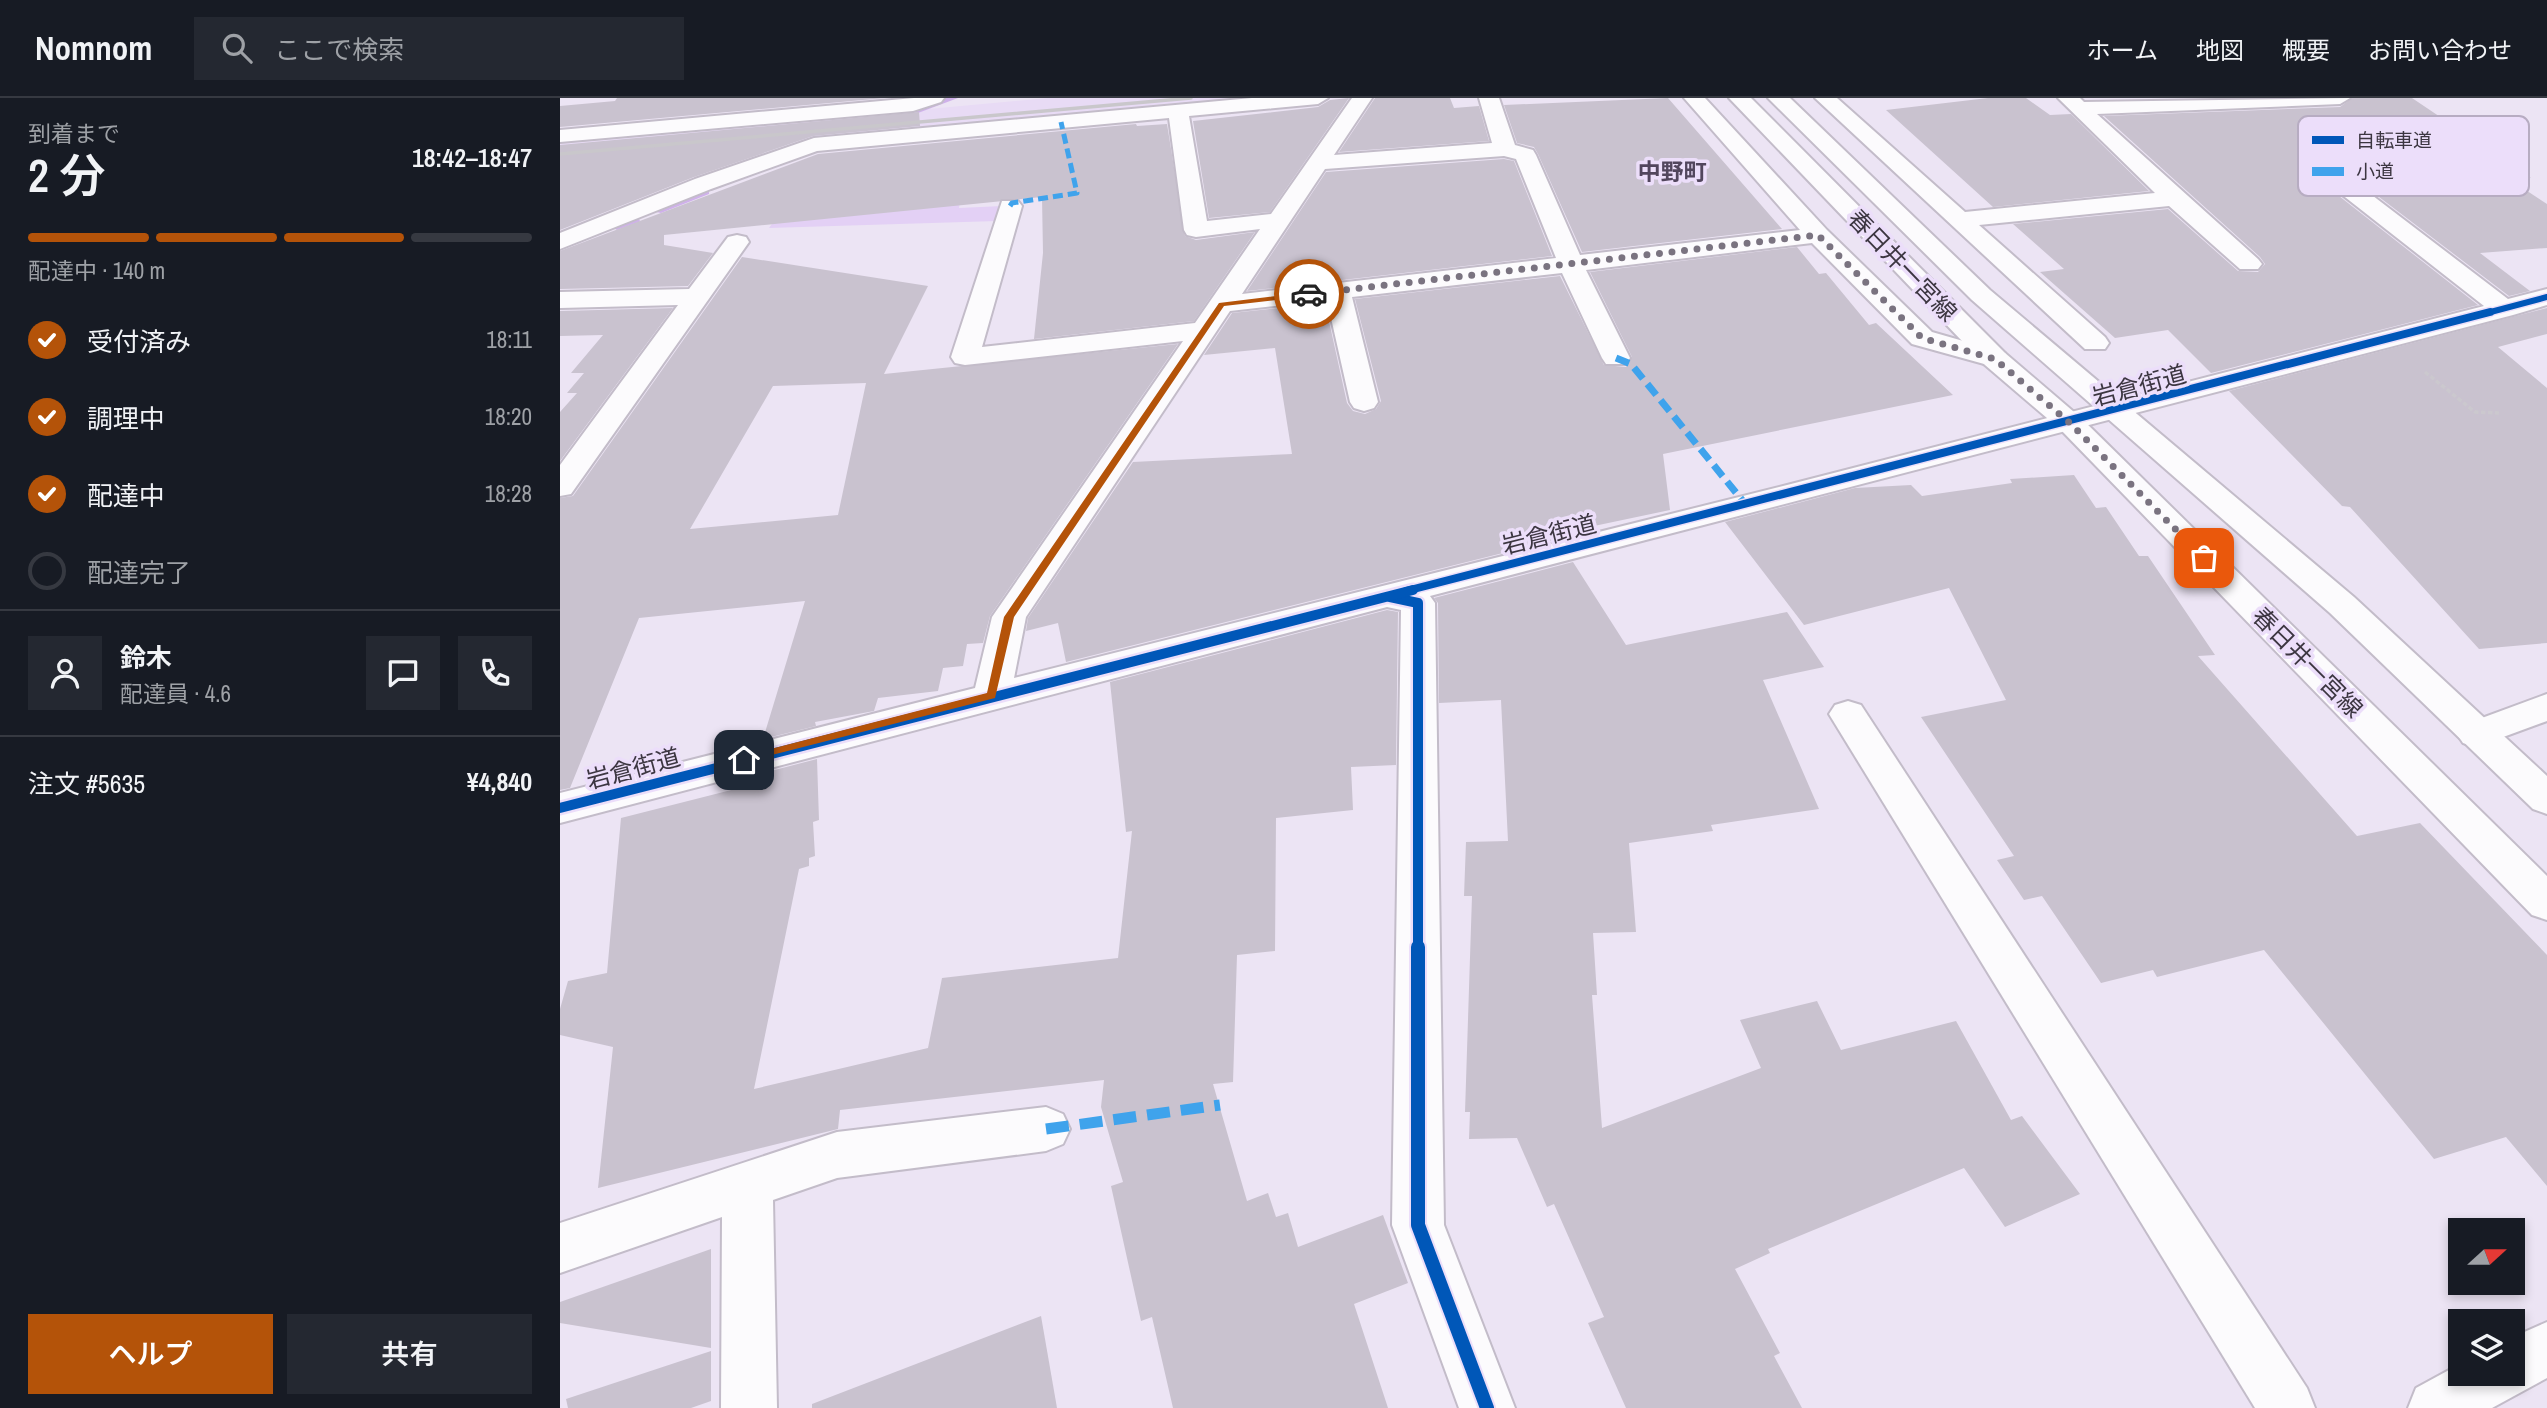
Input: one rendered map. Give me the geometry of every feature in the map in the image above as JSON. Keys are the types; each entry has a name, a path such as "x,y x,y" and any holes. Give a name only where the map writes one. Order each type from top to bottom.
{"street":[{"path":"755,120 769,98"},
{"path":"560,136 913,105 934,98"},
{"path":"560,242 703,184 814,145 1318,98"},
{"path":"992,695 1009,617 1362,98"},
{"path":"1489,98 1505,149"},
{"path":"1694,98 1818,235 1922,338 1995,359"},
{"name":"春日井一宮線","path":"1740,98 1995,359 2071,424 2547,903"},
{"name":"春日井一宮線","path":"1778,98 1981,295 2342,606 2547,799"},
{"path":"1825,98 2095,344"},
{"path":"2073,103 2340,98"},
{"path":"2073,103 2249,264"},
{"path":"1178,111 1196,230 1279,220"},
{"path":"703,184 732,148"},
{"path":"1318,163 1505,149 1525,155 1571,264 1616,358"},
{"path":"2358,196 2504,309"},
{"path":"1961,220 2174,198"},
{"path":"1010,206 965,357 1205,330"},
{"path":"1222,304 1818,235"},
{"path":"560,487 737,242"},
{"path":"1338,291 1364,402"},
{"path":"565,305 697,297"},
{"name":"岩倉街道","path":"560,808 992,695 2071,424 2547,297"},
{"path":"1387,596 1418,603 1418,1225 1487,1408"},
{"path":"2476,734 2547,707"},
{"path":"1849,714 2287,1408"},
{"path":"560,1248 837,1155 1046,1129"},
{"path":"747,1185 748,1408"},
{"path":"2525,1360 2547,1349"},
{"path":"2436,1408 2476,1386"}],"path":[{"path":"2386,340 2475,412 2499,413"}],"shaded area":[{"path":"1048,98 1275,98 560,161 560,143"},
{"path":"963,181 959,208 1002,206 997,221 769,228 783,209"}],"building":[{"path":"617,98 885,98 560,127 560,106 615,101"},
{"path":"1349,98 1270,212 1209,218 1193,121 1318,107 1330,100"},
{"path":"1375,98 1450,98 1454,108 1479,106 1489,141 1339,152"},
{"path":"1668,98 1782,229 1582,252 1538,154 1534,147 1517,143 1504,105"},
{"path":"1988,98 2026,98 2050,115 2071,114 2149,191 1993,207 1886,110"},
{"path":"2352,98 2412,98 2439,116 2298,116 2298,196 2339,196 2478,305 2211,373 2168,330 2115,338 2040,272 2064,269 2013,224 2168,209 2238,271 2258,272 2265,264 2260,257 2104,116 2340,107"},
{"path":"919,112 920,126 813,136 694,177 560,230 560,145"},
{"path":"1136,124 1167,124 1185,236 1196,240 1255,232 1194,321 1034,339 1043,253 1042,197 664,235 664,245 713,253 688,286 560,289 560,251 818,154"},
{"path":"1504,159 1514,161 1552,256 1247,291 1326,172"},
{"path":"2529,192 2547,204 2547,248 2480,253 2530,291 2509,296 2378,196 2529,196"},
{"path":"1797,247 1819,274 1826,273 1869,325 1876,323 1953,395 1663,454 1670,510 1556,534 1559,539 1066,662 1058,623 1026,631 1028,618 1133,462 1292,454 1275,348 1204,355 1232,313 1325,303 1347,403 1353,411 1365,414 1376,409 1381,401 1355,299 1560,276 1604,365 1626,367 1632,357 1590,272"},
{"path":"742,257 928,286 884,374 1178,344 990,616 983,643 967,644 963,666 943,668 938,691 878,698 874,711 815,722 816,726 763,739 805,601 639,618 570,788 560,790 560,498 573,496","holes":["866,383 838,515 690,529 773,386"]},
{"path":"673,308 560,461 560,412 577,393 567,393 584,373 571,373 603,335 560,336 560,311"},
{"path":"2547,308 2547,334 2498,347 2547,388 2547,643 2479,649 2350,507 2342,506 2229,391"},
{"path":"2074,475 2096,508 2106,507 2139,556 2148,556 2215,655 2198,656 2357,836 2420,823 2547,955 2547,1186 2506,1137 2434,1159 2264,950 2157,977 2153,970 2101,983 2042,896 2024,900 1997,860 2014,856 1921,717 2006,700 1949,588 1804,625 1725,522 1855,488 1911,485 1922,496 2012,483 2010,479"},
{"path":"1573,562 1626,645 1787,612 1824,667 1763,680 1819,809 1711,825 1713,831 1629,843 1636,932 1593,933 1597,995 1592,995 1602,1128 1761,1068 1740,1020 1817,1001 1841,1050 1956,1021 2011,1120 2022,1116 2080,1194 2005,1227 1964,1168 1768,1249 1770,1253 1735,1269 1780,1353 1774,1356 1802,1408 1626,1408 1588,1323 1604,1317 1554,1204 1547,1207 1517,1138 1469,1139 1470,1112 1465,1112 1472,896 1464,896 1466,842 1508,841 1501,700 1439,703 1438,603 1434,598"},
{"path":"1387,610 1398,612 1396,765 1351,767 1353,810 1276,818 1275,951 1237,955 1233,1082 1213,1084 1247,1201 1268,1193 1276,1217 1288,1213 1298,1247 1383,1215 1408,1283 1354,1304 1388,1408 1173,1408 1152,1317 1141,1321 1111,1186 1123,1182 1101,1107 1104,1080 840,1110 838,1129 598,1188 613,1047 560,1035 560,1009 568,981 607,973 621,818 747,786 751,776 817,759 819,820 813,822 815,856 809,858 809,866 799,869 754,1089 928,1048 942,978 1118,958 1132,831 1126,832 1110,682"},
{"path":"711,1249 711,1348 560,1323 560,1302"},
{"path":"1041,1316 1057,1408 812,1408 812,1404"},
{"path":"711,1351 711,1401 691,1408 568,1408 566,1399"}],"waterway":[{"path":"915,111 953,98"},
{"path":"657,211 705,192"},
{"path":"617,227 635,220"}],"railway":[{"path":"560,154 1191,98"}],"marked path":[{"path":"1010,206 1012,203 1077,193 1061,122"},
{"path":"1616,358 1631,364 1747,506"},
{"path":"1046,1129 1220,1105"}],"cycle path":[{"path":"560,808 2051,427 2547,297"},
{"path":"1390,597 1418,603 1418,1225 1487,1408"}],"way so far":[{"path":"1309,294 1818,235 1922,338 1995,359 2071,424 2204,558"}],"district":[{"name":"中野町","path":"1672,171"}],"route":[{"path":"744,760 992,695 1009,617 1222,304 1309,294"}]}
